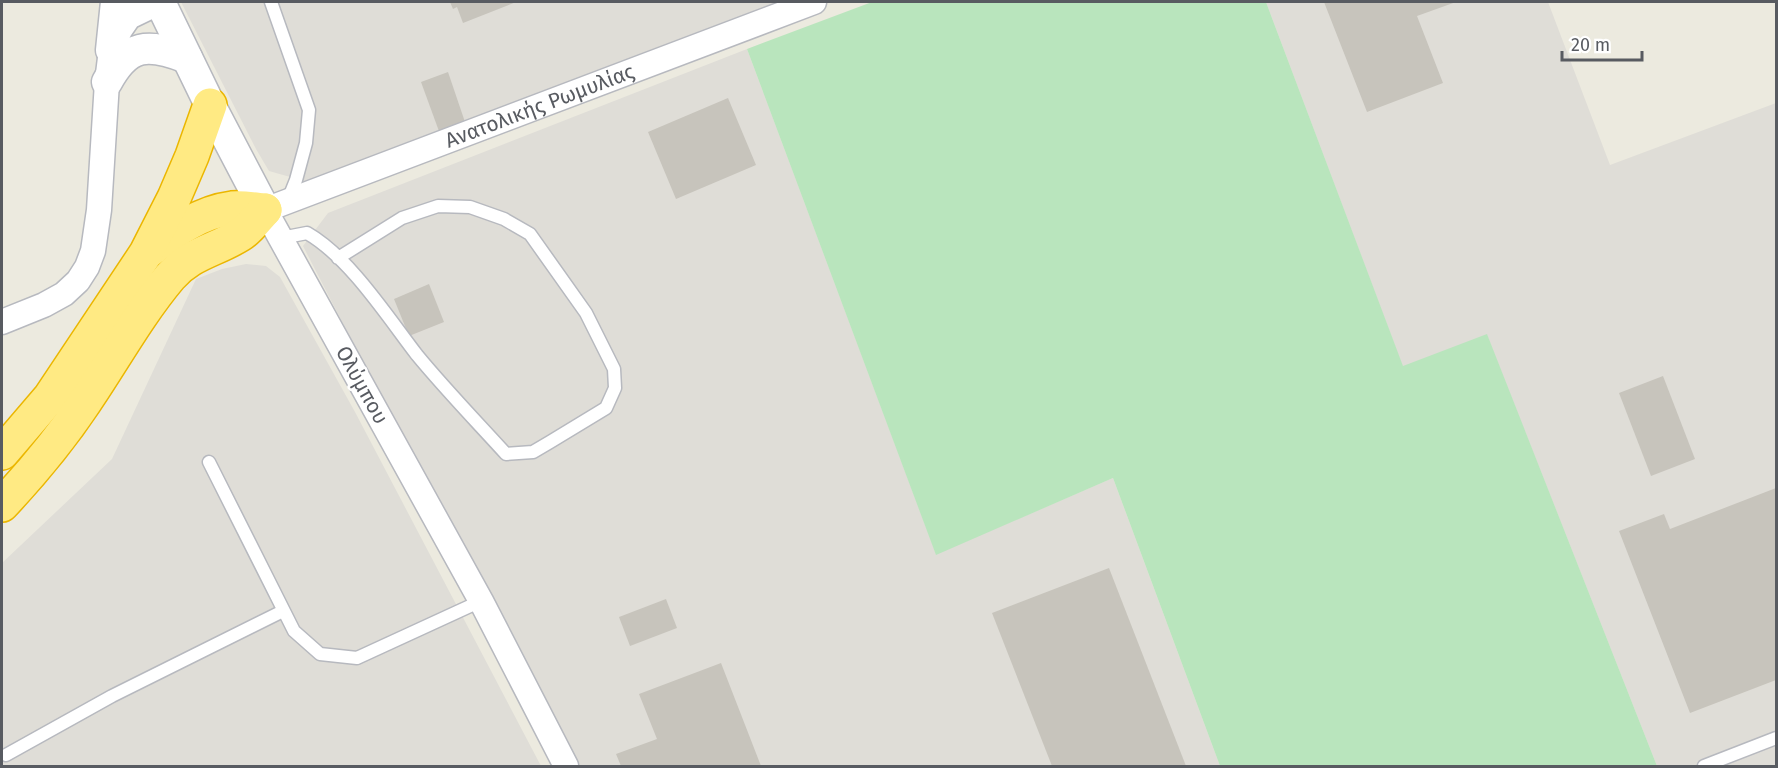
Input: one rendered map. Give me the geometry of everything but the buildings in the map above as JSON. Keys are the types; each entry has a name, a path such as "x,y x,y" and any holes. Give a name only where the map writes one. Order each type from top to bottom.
{"highway":[{"path":"2,453 50,397 146,253 179,188 210,105"},
{"path":"146,253 185,224 214,212 234,207 276,205"},
{"path":"2,505 36,467 83,405 141,317 170,278 183,264 197,254 241,235 276,205"}],"street":[{"path":"2,322 64,294 78,281 93,251 99,210 107,82 116,2"},
{"path":"111,50 129,17 160,2"},
{"name":"Ολύμπου","path":"160,2 210,105 276,205 280,238 481,601 566,766"},
{"name":"Ανατολικής Ρωμυλίας","path":"276,205 814,2"},
{"path":"107,82 117,64 126,56 139,50 165,49 187,58"}],"lane":[{"path":"271,2 309,110 306,143 296,180 276,205"},
{"path":"280,238 307,233 319,240 338,258 369,292 447,390 506,454 533,452 606,408 615,388 614,369 586,313 530,234 504,219 470,207 438,206 402,218 338,258"},
{"path":"209,462 294,631 320,654 357,658 481,601"},
{"path":"6,755 112,696 283,611"},
{"path":"1704,766 1776,738"}],"shaded area":[{"path":"181,2 797,2 315,184 269,171"},
{"path":"1266,2 1548,2 1610,165 1776,103 1776,766 1657,766 1487,335 1403,367"},
{"path":"747,49 936,554 1113,478 1220,766 571,766 303,246 328,213"},
{"path":"246,264 266,266 280,277 355,412 541,766 2,766 2,563 112,459 196,279 222,269"}],"green space":[{"path":"872,2 1266,2 1403,366 1487,334 1657,766 1220,766 1113,478 936,555 747,49"}]}
